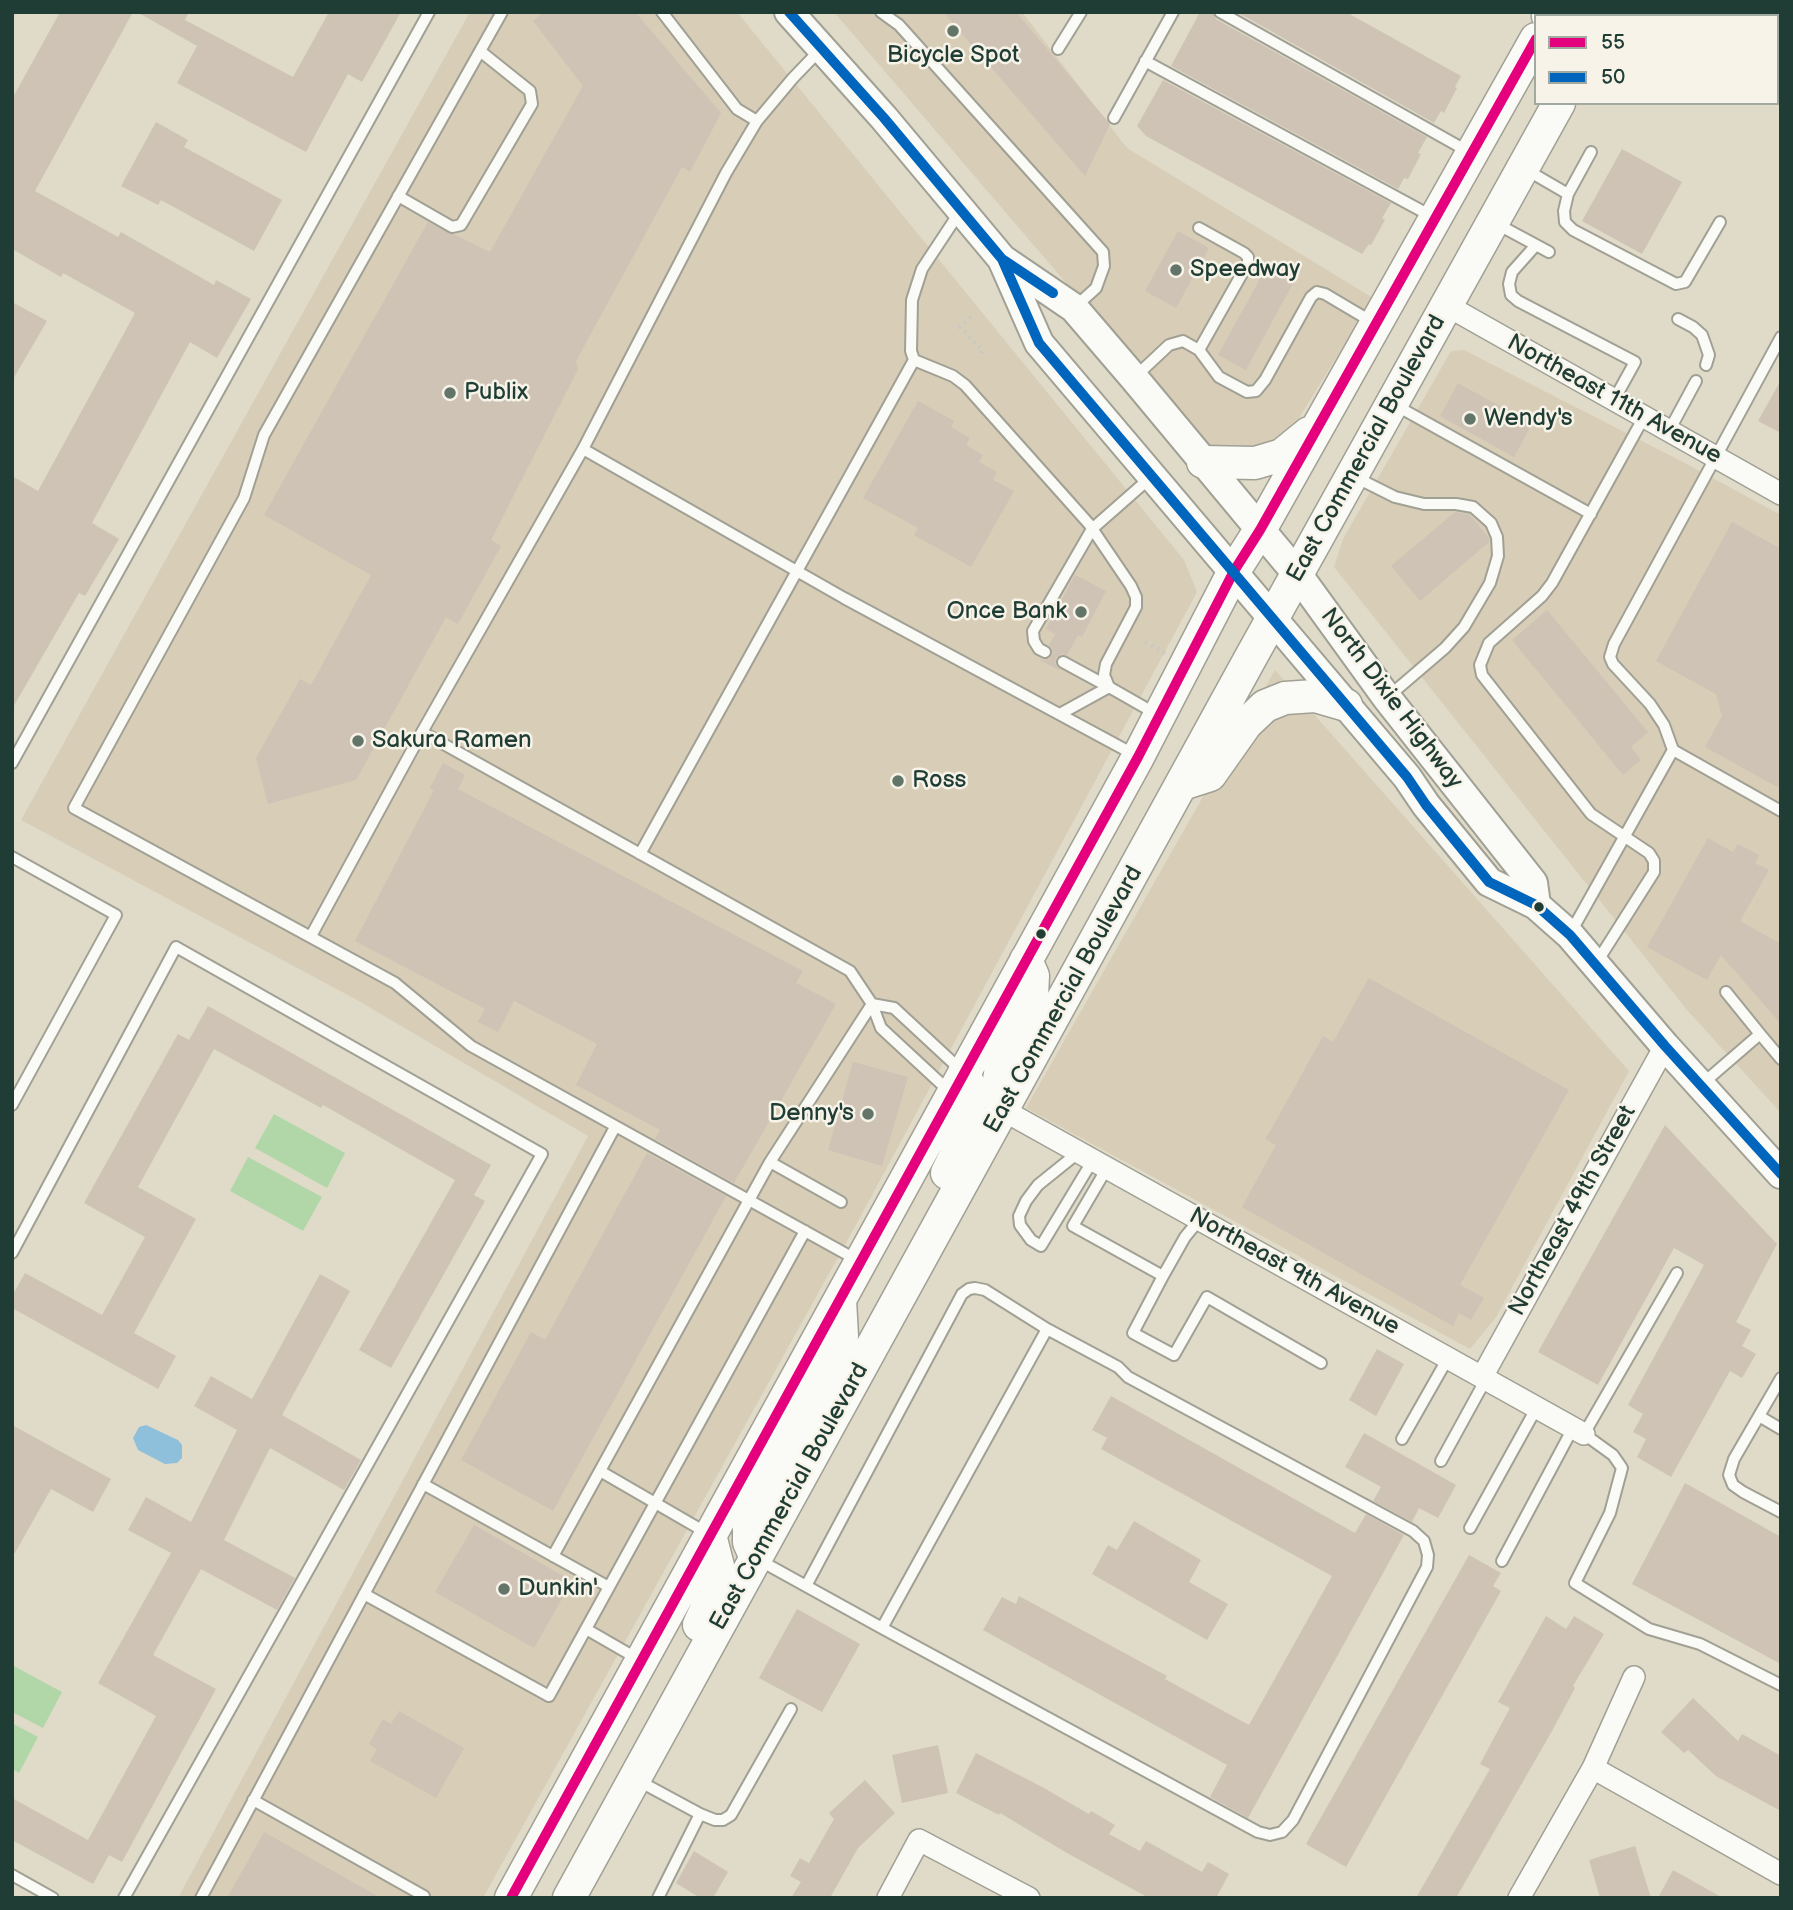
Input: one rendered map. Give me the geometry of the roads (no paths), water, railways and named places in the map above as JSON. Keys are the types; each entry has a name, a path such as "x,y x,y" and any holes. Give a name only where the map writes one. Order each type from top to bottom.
{"main road":[{"name":"North Dixie Highway","path":"789,12 884,118 1002,259 1074,308 1134,378 1298,575 1387,698 1533,883 1536,905"},
{"path":"510,1898 1138,757 1234,571 1260,530 1534,43"},
{"name":"East Commercial Boulevard","path":"569,1898 1558,105"},
{"name":"North Dixie Highway","path":"1002,259 1039,343 1346,705 1489,882 1536,905 1570,935 1665,1046 1781,1174"},
{"path":"1203,462 1255,463 1282,455 1318,426"},
{"path":"1182,785 1210,775 1246,724 1265,706 1285,698 1315,696 1346,705"},
{"path":"1003,1110 997,1093 1002,1061 1029,1009 1032,996 1033,976 1026,960"},
{"path":"906,1288 901,1280 905,1253 965,1136 971,1090 959,1084"},
{"path":"756,1558 749,1542 755,1507 839,1354 842,1336 840,1298"},
{"path":"618,1810 621,1776 626,1759 710,1605 718,1566 710,1535"}],"street":[{"name":"Northeast 11th Avenue","path":"1446,305 1781,494"},
{"name":"Northeast 49th Street","path":"1484,1378 1665,1046"},
{"name":"Northeast 9th Avenue","path":"1003,1110 1579,1431"},
{"path":"1520,1898 1593,1768 1634,1677"},
{"path":"1593,1768 1781,1874"},
{"path":"888,1898 919,1839 1029,1898"}],"lane":[{"path":"12,763 429,12"},
{"path":"502,12 264,436 244,498 74,808 395,982 471,1046 860,1262"},
{"path":"662,12 737,109 757,121"},
{"path":"881,12 899,25 1103,252 1104,266 1096,288 1074,308"},
{"path":"1058,49 1081,12"},
{"path":"1114,118 1173,12"},
{"path":"1220,12 1472,154"},
{"path":"311,936 422,732 583,449 726,173 757,121 821,48"},
{"path":"398,196 452,227 461,225 532,104 530,91 480,51"},
{"path":"1145,61 1435,218"},
{"path":"1591,152 1568,194 1564,211 1565,222 1573,230 1676,284 1685,282 1720,222"},
{"path":"1523,168 1568,194"},
{"path":"640,854 914,360 911,351 912,300 922,269 961,211"},
{"path":"1493,222 1549,252"},
{"path":"1199,228 1248,257 1248,263 1199,350"},
{"path":"1536,245 1512,272 1509,284 1511,295 1635,362 1614,400"},
{"path":"1134,378 1169,345 1183,341 1199,350 1219,377 1247,392 1255,391 1265,380 1311,297 1317,292 1376,324"},
{"path":"1678,319 1702,335 1709,355 1706,365"},
{"path":"1781,337 1614,644 1610,657 1612,664 1664,725 1672,750 1781,811"},
{"path":"914,360 953,376 965,385 1092,529 1136,597 1136,607 1106,664 1104,675 1109,687"},
{"path":"1669,431 1696,381"},
{"path":"1392,404 1591,514"},
{"path":"1595,964 1654,872 1654,861 1649,853 1591,814 1482,675 1480,665 1489,643 1542,596 1552,583 1644,417"},
{"path":"583,449 798,571 1138,757"},
{"path":"1045,652 1039,649 1034,641 1033,631 1092,529 1152,476"},
{"path":"1352,476 1395,497 1424,504 1473,507 1491,523 1497,537 1498,556 1490,583 1464,626 1445,648 1387,698"},
{"path":"1063,662 1159,716"},
{"path":"1060,715 1109,687"},
{"path":"422,732 850,971 872,1004 881,1028 959,1084"},
{"path":"1570,935 1672,750"},
{"path":"12,857 116,915 12,1105"},
{"path":"12,1253 176,947 542,1154 124,1898"},
{"path":"1726,992 1781,1059"},
{"path":"872,1004 894,1008 959,1084"},
{"path":"553,1556 770,1162 872,1004"},
{"path":"1701,1085 1760,1034"},
{"path":"201,1898 615,1127"},
{"path":"1093,1160 1041,1246 1031,1240 1024,1232 1019,1216 1026,1200 1038,1185 1093,1160"},
{"path":"1093,1160 1073,1226 1163,1276"},
{"path":"770,1162 841,1202"},
{"path":"1199,1220 1185,1237 1133,1333 1174,1355 1207,1297 1321,1363"},
{"path":"364,1594 549,1696 805,1231"},
{"path":"1502,1561 1677,1273"},
{"path":"756,1558 806,1586 882,1628 1258,1832 1270,1835 1282,1832 1293,1820 1427,1567 1428,1555 1424,1541 1413,1531 1128,1377 1118,1367 1047,1329 980,1288 969,1289 962,1294 806,1586"},
{"path":"882,1628 1047,1329"},
{"path":"1402,1439 1448,1358"},
{"path":"1441,1461 1484,1378"},
{"path":"1781,1378 1734,1459 1729,1475 1733,1485 1742,1492 1781,1512"},
{"path":"1470,1528 1537,1407"},
{"path":"1759,1416 1781,1429"},
{"path":"1579,1431 1613,1455 1622,1468 1610,1513 1575,1583 1648,1629 1700,1644 1781,1685"},
{"path":"600,1471 710,1535"},
{"path":"423,1484 609,1587"},
{"path":"586,1629 641,1661"},
{"path":"635,1778 715,1821 723,1819 731,1815 791,1709"},
{"path":"254,1800 424,1895"},
{"path":"658,1898 700,1814"},
{"path":"12,1875 53,1898"}],"water":[{"path":"146,1425 178,1440 182,1445 182,1458 177,1463 165,1464 138,1450 133,1438 139,1427"}],"place":[{"name":"Bicycle Spot","path":"953,31"},
{"name":"Speedway","path":"1176,270"},
{"name":"Publix","path":"450,393"},
{"name":"Wendy's","path":"1470,419"},
{"name":"Once Bank","path":"1081,612"},
{"name":"Sakura Ramen","path":"358,741"},
{"name":"Ross","path":"898,781"},
{"name":"Denny's","path":"868,1114"},
{"name":"Dunkin'","path":"504,1589"}]}
